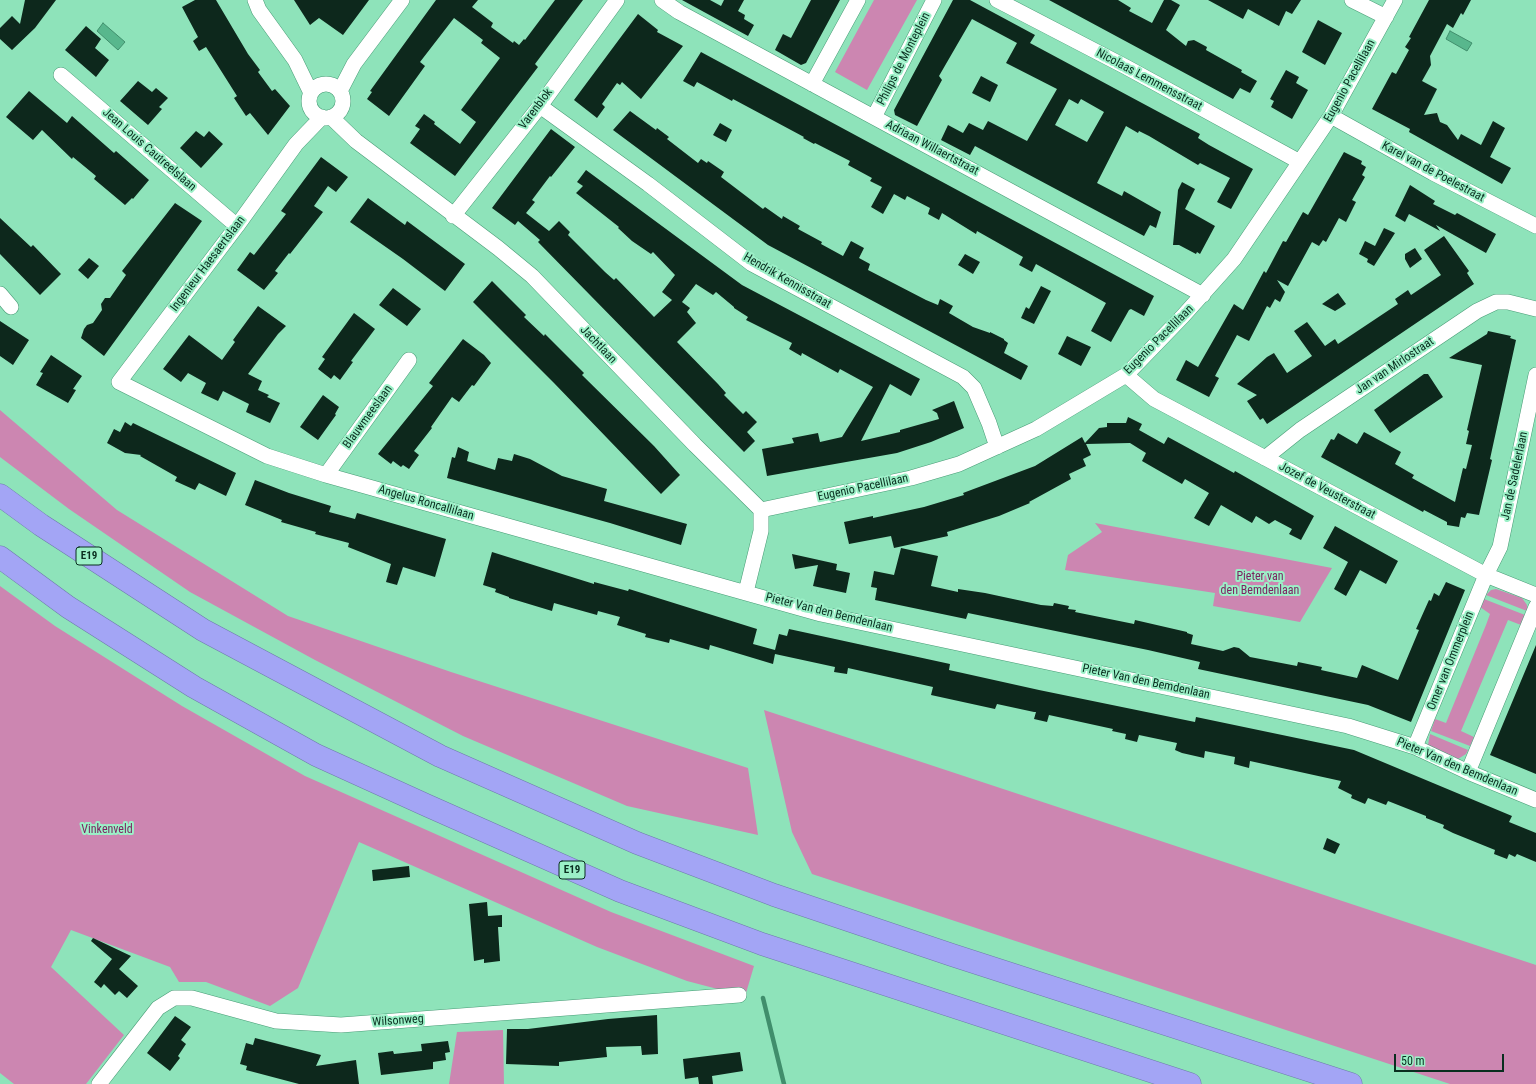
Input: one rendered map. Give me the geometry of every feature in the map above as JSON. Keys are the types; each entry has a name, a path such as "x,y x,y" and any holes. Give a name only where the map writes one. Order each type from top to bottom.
{"highway":[{"name":"E19","path":"0,495 41,525 203,630 440,756 637,843 774,894 952,955 1351,1084"},
{"name":"E19","path":"0,557 68,607 194,687 316,755 440,812 620,891 754,941 1190,1084"}],"street":[{"path":"255,0 260,10 295,60 327,88 343,98 327,113 310,102 327,88 354,64 402,0"},
{"name":"Varenblok","path":"453,216 540,106 617,0"},
{"name":"Adriaan Willaertstraat","path":"662,0 679,12 1203,295"},
{"path":"812,84 858,0"},
{"name":"Philips de Monteplein","path":"874,117 934,0"},
{"name":"Nicolaas Lemmensstraat","path":"998,0 1126,67 1300,162"},
{"path":"1352,0 1386,17"},
{"name":"Eugenio Pacellilaan","path":"762,510 911,478 959,464 1036,429 1126,375 1203,295 1234,259 1332,116 1395,0"},
{"name":"Jean Louis Cautreelslaan","path":"61,75 237,226"},
{"name":"Hendrik Kennisstraat","path":"540,106 648,184 752,264 963,376 974,388 989,423 997,447"},
{"name":"Ingenieur Haesaertslaan","path":"119,382 237,226 296,144 327,113"},
{"name":"Jachtlaan","path":"327,113 356,141 453,216 498,248 532,276 695,445 762,510"},
{"name":"Karel van de Poelestraat","path":"1332,116 1433,172 1536,226"},
{"path":"0,294 12,307"},
{"name":"Jan van Mirlostraat","path":"1265,458 1300,430 1477,311 1496,302 1508,302 1536,309"},
{"name":"Blauwmeeslaan","path":"326,475 410,360"},
{"name":"Jozef de Veusterstraat","path":"1126,375 1154,399 1486,575 1536,594"},
{"name":"Jan de Sadelerlaan","path":"1486,575 1500,547 1534,401 1536,375"},
{"name":"Angelus Roncallilaan","path":"119,382 268,456 326,475 746,592"},
{"path":"746,592 762,531 762,510"},
{"name":"Omer van Ommerplein","path":"1416,747 1486,575"},
{"name":"Pieter Van den Bemdenlaan","path":"746,592 821,614 1348,726 1416,747 1468,772 1536,800"},
{"path":"1468,772 1536,607"},
{"name":"Wilsonweg","path":"99,1084 154,1012 166,1001 174,998 192,998 276,1021 341,1025 739,995"}],"green space":[{"path":"874,0 917,0 867,90 835,72"},
{"path":"0,410 117,510 288,616 451,672 748,768 758,835 627,806 463,736 315,660 190,592 69,509 0,457"},
{"name":"Pieter van den Bemdenlaan","path":"1095,523 1332,568 1300,622 1213,606 1215,593 1065,570 1068,555 1102,532"},
{"name":"Vinkenveld","path":"0,586 55,626 182,706 305,776 611,912 754,966 746,993 729,992 687,981 597,947 359,842 298,988 270,1006 206,982 179,982 170,967 71,930 51,967 124,1035 86,1084 14,1084 0,1073"},
{"path":"1496,589 1522,598 1527,605 1527,611 1486,595 1491,590"},
{"path":"1484,599 1525,615 1521,625 1508,620 1461,731 1474,737 1470,746 1431,731 1435,719 1446,723 1486,625 1490,614 1480,607"},
{"path":"764,710 1536,965 1536,1084 1450,1084 812,874 792,832"},
{"path":"1430,734 1468,750 1466,754 1458,759 1430,749 1428,745"},
{"path":"503,1030 504,1084 449,1084 457,1032"}],"shaded area":[{"path":"103,23 125,42 118,50 97,31"},
{"path":"1450,31 1472,43 1467,51 1446,39"}],"building":[{"path":"25,0 56,0 35,28 12,50 0,39 0,28 12,16 20,24"},
{"path":"195,0 216,0 248,54 260,70 258,72 272,91 275,89 290,106 268,135 250,113 246,116 234,98 237,96 206,47 199,51 193,41 198,37 182,7"},
{"path":"294,0 369,0 343,35 319,18 310,25"},
{"path":"436,0 478,0 472,7 493,23 491,27 513,43 514,41 519,45 524,39 525,40 555,0 583,0 535,64 538,67 455,176 410,143 420,129 415,126 424,114 435,122 434,124 460,144 476,122 461,110 500,58 481,43 483,40 454,18 420,62 425,66 389,116 367,99 372,92 370,91"},
{"path":"682,0 710,0 721,6 724,0 744,0 738,11 745,15 744,19 754,25 748,36"},
{"path":"811,0 840,0 806,63 801,65 775,50 783,34 791,38"},
{"path":"953,0 970,0 1035,35 1030,43 1200,134 1198,138 1253,169 1231,209 1217,202 1230,178 1200,163 1198,165 1149,136 1139,131 1138,133 1126,126 1097,183 1122,196 1124,191 1161,212 1156,228 1150,225 1144,236 975,146 970,155 941,140 948,125 963,133 969,123 983,130 988,121 1027,141 1057,89 1006,63 1017,43 972,19 939,76 942,80 917,126 895,115 894,110","holes":["1069,99 1078,104 1081,99 1104,112 1087,142 1055,125"]},
{"path":"1049,0 1118,0 1131,8 1129,11 1152,23 1164,0 1171,0 1180,5 1166,30 1186,46 1188,41 1194,40 1207,47 1206,50 1242,70 1241,72 1257,81 1250,93 1240,88 1233,99"},
{"path":"1208,0 1301,0 1292,14 1286,11 1279,26 1248,9 1243,19"},
{"path":"1429,0 1471,0 1463,15 1461,13 1453,28 1447,24 1430,56 1431,65 1422,81 1437,89 1424,115 1437,113 1440,122 1447,125 1458,140 1461,134 1481,145 1493,121 1505,128 1490,157 1511,168 1502,184 1409,132 1410,129 1372,109 1392,72 1396,74 1409,50 1405,47 1411,38 1409,37"},
{"path":"638,14 658,30 657,32 683,46 641,99 622,82 620,85 617,83 602,104 605,107 597,118 574,100"},
{"path":"1318,20 1342,33 1325,65 1302,52"},
{"path":"86,26 101,39 95,48 109,60 96,77 65,50"},
{"path":"701,52 1154,296 1144,316 1131,309 1129,310 1111,342 1091,331 1106,303 1036,264 1032,272 1019,265 1023,257 977,231 976,234 942,213 939,220 928,214 930,208 907,196 905,200 894,194 883,214 871,207 882,187 870,181 872,178 848,165 850,161 815,143 814,144 803,138 804,137 733,99 732,101 697,82 694,87 683,81"},
{"path":"1286,70 1299,77 1296,83 1308,90 1292,119 1271,107 1274,101 1270,99"},
{"path":"981,76 998,85 990,102 972,93"},
{"path":"138,81 152,92 156,88 168,98 159,107 162,109 148,125 120,101"},
{"path":"29,91 67,123 72,116 114,153 116,151 149,180 133,199 132,198 125,205 94,179 96,176 73,157 72,159 42,130 33,140 6,117"},
{"path":"630,111 656,130 657,128 669,137 667,139 698,163 701,159 707,163 708,161 724,172 721,177 763,209 765,207 782,219 783,216 800,226 798,229 822,242 821,244 843,256 851,241 864,248 859,258 870,264 868,270 938,305 940,299 953,306 949,313 973,327 990,332 1004,339 1008,343 1004,353 1028,366 1021,380 768,245 613,130"},
{"path":"720,123 732,130 726,142 713,135"},
{"path":"551,129 575,147 532,200 535,202 526,213 549,231 559,221 570,232 568,235 605,272 614,280 616,278 654,317 672,300 662,292 675,275 653,252 651,254 632,241 618,228 619,227 576,193 583,186 577,182 586,170 742,285 920,379 911,396 890,384 861,441 900,432 900,430 939,419 937,413 932,410 954,401 964,428 931,442 897,453 767,476 762,449 794,443 792,438 818,433 820,442 842,437 873,387 840,369 838,373 802,353 801,356 789,349 792,343 746,320 748,317 734,308 716,292 713,295 696,284 682,302 690,308 687,312 696,323 677,342 718,384 726,393 724,395 743,414 746,411 757,422 747,432 755,441 744,452 538,242 540,240 518,221 515,225 492,208"},
{"path":"196,131 204,137 209,131 223,144 201,168 180,148"},
{"path":"1344,152 1362,161 1361,164 1366,167 1362,175 1365,177 1352,200 1356,202 1346,222 1339,218 1326,242 1323,240 1319,246 1312,242 1288,286 1277,280 1285,292 1280,302 1275,299 1270,308 1267,306 1249,341 1237,335 1215,376 1219,378 1209,397 1176,380 1186,360 1198,367 1234,304 1243,310 1264,271 1266,273 1283,241 1286,242 1303,212 1308,215"},
{"path":"321,157 348,177 336,192 328,186 314,206 323,212 275,271 278,273 264,290 237,270 250,252 254,255 286,214 281,211"},
{"path":"1182,182 1195,189 1185,209 1215,226 1200,254 1197,252 1196,254 1179,245 1173,245 1178,190"},
{"path":"1410,185 1435,201 1433,204 1455,215 1457,213 1496,234 1486,253 1436,225 1440,231 1409,214 1405,222 1395,216"},
{"path":"368,198 405,225 407,221 465,264 445,291 403,259 350,222"},
{"path":"175,203 202,221 104,356 81,338 84,329 87,325 93,323 102,310 101,304 105,298 110,298 126,275 122,271"},
{"path":"0,218 31,247 33,245 61,274 40,295 0,254"},
{"path":"1384,228 1395,233 1374,266 1367,262 1368,259 1359,254 1365,241 1375,246"},
{"path":"1444,236 1469,271 1467,273 1474,284 1267,424 1263,418 1260,420 1247,401 1257,395 1237,384 1267,357 1274,353 1287,373 1312,356 1294,331 1307,322 1325,346 1335,339 1338,344 1398,304 1395,299 1408,290 1411,295 1441,275 1424,250"},
{"path":"1415,248 1422,259 1410,268 1405,259 1405,254"},
{"path":"965,254 980,262 973,274 958,265"},
{"path":"89,258 99,266 88,279 78,270"},
{"path":"492,281 526,315 524,317 544,336 545,334 584,373 582,375 654,446 680,475 661,494 554,383 473,302"},
{"path":"1041,286 1051,291 1034,324 1021,318 1026,307 1029,309"},
{"path":"393,288 421,309 407,326 379,305"},
{"path":"1338,293 1346,304 1335,311 1322,304"},
{"path":"258,306 286,326 278,334 248,374 262,381 258,390 269,395 267,397 280,403 270,423 246,412 249,404 223,391 218,401 201,393 206,383 188,373 181,382 163,369 189,335 222,360 235,342 233,340"},
{"path":"354,313 375,329 351,361 353,362 340,380 334,375 331,379 318,369 325,359 322,357"},
{"path":"0,321 29,340 13,365 0,356"},
{"path":"1488,331 1511,336 1510,338 1516,340 1490,459 1492,460 1479,515 1467,513 1465,518 1461,517 1459,527 1447,525 1447,522 1424,510 1423,512 1321,457 1331,439 1334,440 1338,433 1357,444 1364,432 1401,452 1395,464 1414,475 1412,478 1455,502 1463,468 1466,469 1472,445 1466,444 1469,431 1467,430 1482,365 1449,358 1487,334"},
{"path":"1067,336 1091,347 1081,366 1058,354"},
{"path":"463,339 484,355 491,363 474,386 472,385 459,402 452,397 431,427 432,428 414,451 419,455 409,469 403,465 401,467 393,461 391,464 378,454 433,386 429,383"},
{"path":"51,355 82,376 73,389 76,390 68,403 36,385 43,373 40,372"},
{"path":"1424,374 1428,374 1443,397 1390,433 1374,410"},
{"path":"323,395 339,407 335,414 336,415 318,440 300,427"},
{"path":"1128,417 1142,424 1139,430 1164,444 1168,437 1234,473 1235,471 1314,516 1301,540 1289,534 1292,529 1275,520 1269,524 1256,516 1252,523 1221,505 1209,526 1194,518 1209,493 1185,479 1182,484 1142,461 1146,453 1130,443 1086,444 1091,455 1083,459 1086,466 1069,474 1071,479 1029,502 1030,503 999,516 947,532 948,536 894,548 891,536 849,544 844,522 873,516 873,518 924,507 964,495 963,493 1035,466 1082,437 1085,443 1099,428 1107,427 1107,423 1126,423"},
{"path":"125,422 131,426 133,423 236,473 226,496 199,483 195,490 175,481 177,477 140,456 141,455 125,453 107,443 114,429 120,432"},
{"path":"458,447 469,452 467,461 495,470 498,458 512,461 514,454 530,459 562,476 607,489 604,501 687,524 681,545 610,523 447,478 452,457 455,458"},
{"path":"255,480 289,493 331,506 329,512 355,519 357,513 446,539 435,577 403,567 397,585 386,582 391,564 348,547 349,543 315,534 316,532 281,522 282,520 245,505"},
{"path":"1335,526 1398,561 1386,584 1360,570 1346,596 1334,589 1348,562 1323,548"},
{"path":"901,548 938,556 931,586 958,592 958,589 985,593 1041,605 1053,606 1054,603 1069,606 1068,609 1076,610 1075,612 1134,624 1135,620 1187,632 1193,635 1191,644 1223,651 1234,647 1239,648 1250,657 1297,666 1298,662 1322,667 1321,670 1357,678 1362,665 1398,680 1419,630 1416,629 1429,600 1431,601 1434,593 1439,596 1446,582 1465,590 1411,722 1368,705 1198,669 1200,662 1148,650 968,613 966,619 875,600 877,588 871,587 874,571 894,575"},
{"path":"492,552 594,584 594,582 628,591 629,589 757,629 753,644 775,650 779,634 787,636 789,629 950,664 949,670 1039,690 1195,722 1196,717 1354,750 1512,816 1509,822 1536,833 1536,862 1517,854 1515,857 1509,854 1507,859 1494,854 1495,850 1453,833 1443,828 1444,825 1426,818 1426,816 1388,801 1386,805 1368,798 1365,804 1351,798 1352,795 1338,788 1341,781 1250,761 1249,768 1234,764 1235,757 1205,751 1204,758 1182,753 1175,750 1177,743 1139,735 1137,742 1125,739 1126,734 1112,731 1113,729 1049,715 1047,722 1034,719 1036,712 997,704 995,709 931,695 933,687 848,668 847,674 834,672 835,667 775,654 773,664 710,645 709,650 670,639 669,643 645,637 646,634 617,625 620,617 598,611 597,615 554,603 552,611 509,598 495,592 496,589 483,585"},
{"path":"792,554 837,564 836,570 850,573 846,593 813,586 818,565 795,569"},
{"path":"1536,645 1536,774 1490,755"},
{"path":"1327,838 1340,844 1335,854 1323,849"},
{"path":"409,866 410,877 373,881 372,870"},
{"path":"487,902 488,916 502,915 502,927 498,927 500,961 484,963 484,959 474,961 469,904"},
{"path":"93,938 131,956 119,969 138,986 127,998 119,991 115,995 104,984 101,988 94,982 112,959 91,941"},
{"path":"657,1015 658,1054 642,1055 641,1046 606,1047 607,1057 559,1062 559,1066 506,1064 507,1029 528,1029 608,1019"},
{"path":"175,1016 191,1027 181,1040 186,1044 178,1056 180,1058 170,1071 147,1053"},
{"path":"255,1038 321,1055 316,1066 356,1060 359,1084 299,1084 246,1070 247,1066 240,1064 246,1043 253,1045"},
{"path":"448,1041 450,1052 445,1053 446,1060 433,1062 433,1069 381,1075 378,1053 393,1051 394,1054 422,1051 421,1044"},
{"path":"740,1052 743,1071 712,1076 713,1084 699,1084 698,1077 685,1079 683,1059"}],"waterway":[{"path":"763,998 784,1084"}]}
